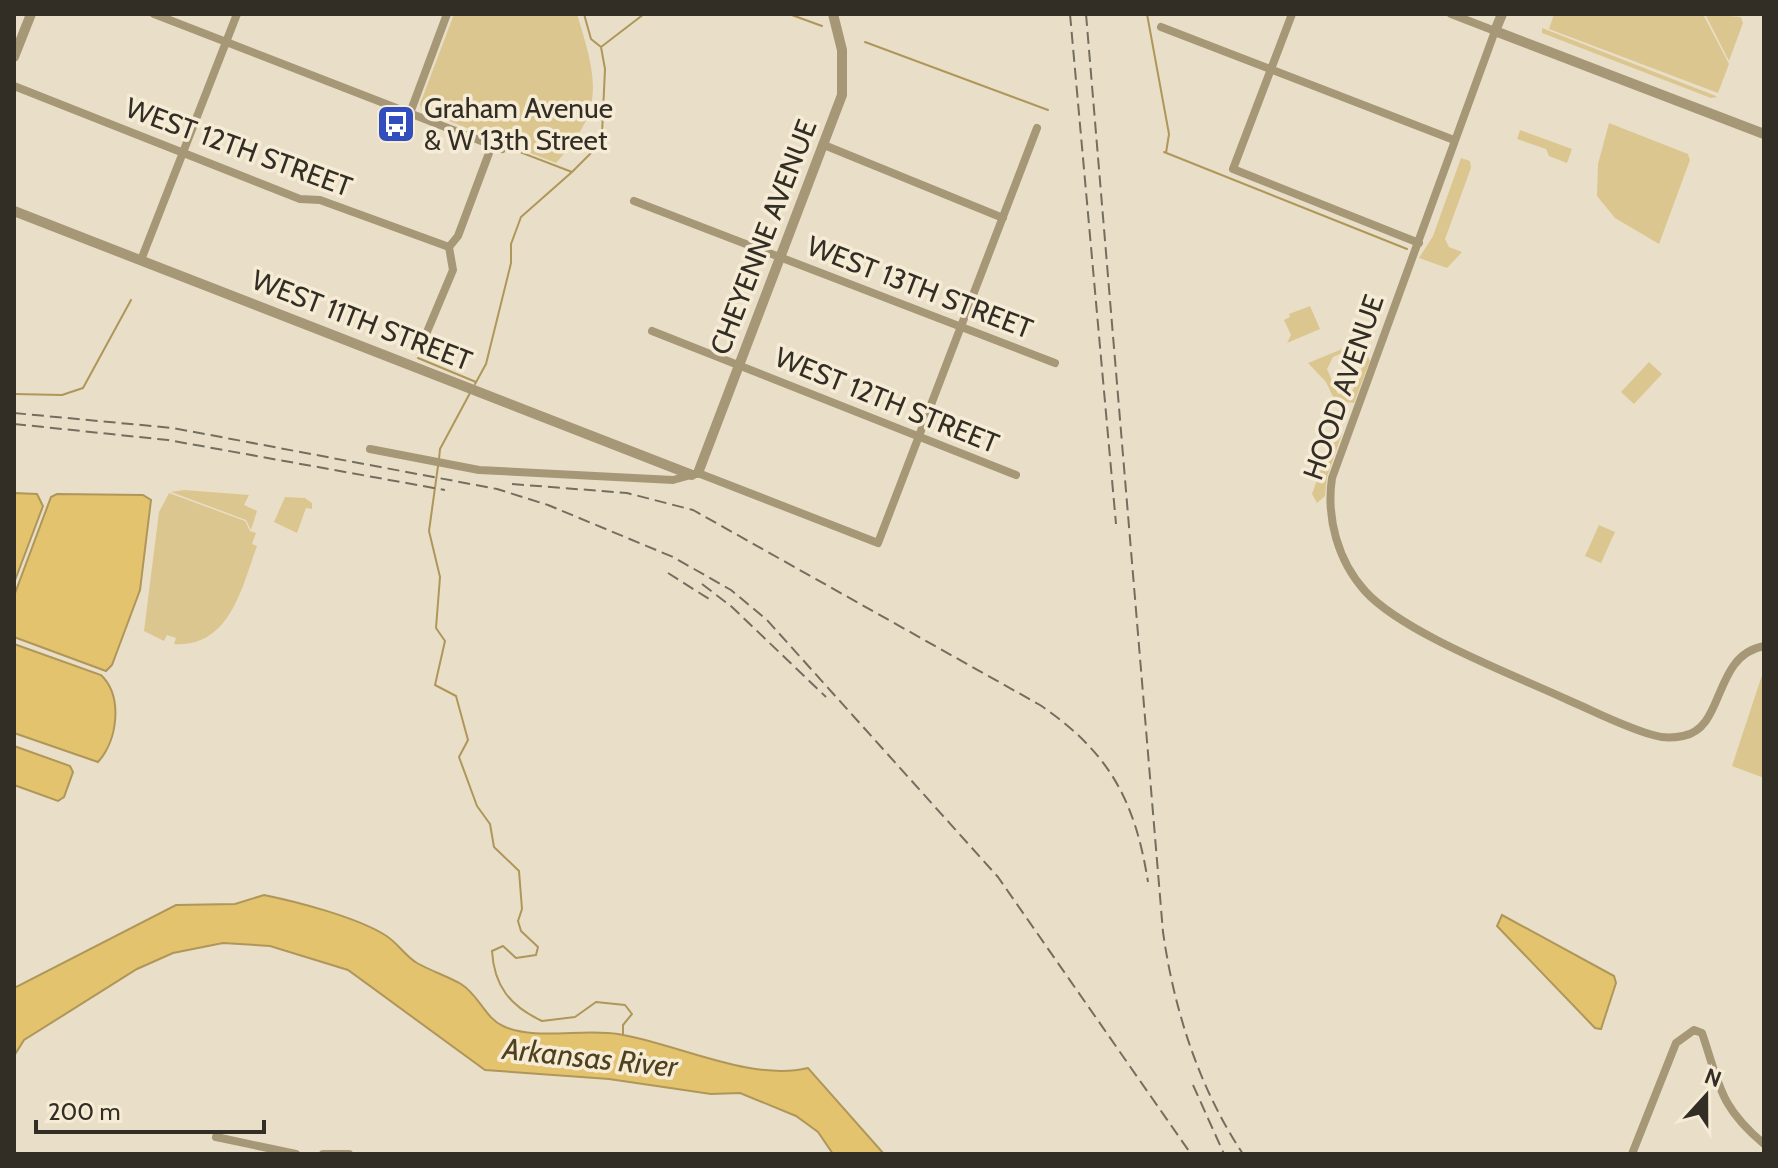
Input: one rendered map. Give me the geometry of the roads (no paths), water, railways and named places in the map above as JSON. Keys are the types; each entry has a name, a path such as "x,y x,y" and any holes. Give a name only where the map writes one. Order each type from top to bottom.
{"street":[{"path":"14,57 31,14"},
{"path":"154,14 502,149"},
{"path":"141,260 237,14"},
{"path":"410,113 447,14"},
{"name":"CHEYENNE AVENUE","path":"695,474 740,366 842,95 842,50 833,14"},
{"path":"1292,14 1233,169 1419,243"},
{"path":"1451,14 1764,134"},
{"name":"HOOD AVENUE","path":"1502,14 1331,484 1332,521 1340,549 1365,591 1405,623 1549,691 1655,736 1687,736 1695,731 1711,712 1733,663 1751,650 1764,646"},
{"path":"1161,27 1454,140"},
{"name":"WEST 12TH STREET","path":"14,86 300,199 320,200 449,247"},
{"path":"919,438 1037,128"},
{"path":"424,339 453,270 449,247 458,236 492,145"},
{"path":"824,145 1003,218"},
{"name":"WEST 13TH STREET","path":"634,201 1055,363"},
{"name":"WEST 11TH STREET","path":"14,211 878,543 919,438"},
{"name":"WEST 12TH STREET","path":"652,331 1016,475"},
{"path":"370,449 479,470 673,480 695,474"},
{"path":"1632,1154 1676,1043 1694,1030 1702,1033 1718,1088 1728,1108 1764,1144"},
{"path":"216,1137 296,1154"},
{"path":"323,1154 349,1154"}],"water":[{"path":"14,493 37,494 43,506 14,583"},
{"path":"57,494 143,495 151,500 140,590 112,665 106,671 14,637 14,596 51,497"},
{"path":"14,644 101,675 108,684 115,706 114,730 98,762 14,733"},
{"path":"14,746 70,766 73,772 64,797 58,801 14,785"},
{"name":"Arkansas River","path":"264,895 326,911 373,928 417,963 461,984 497,1022 515,1030 544,1034 618,1034 738,1066 786,1071 808,1068 884,1154 833,1154 818,1132 796,1116 740,1093 711,1094 609,1079 485,1070 348,970 270,946 223,943 173,953 137,969 24,1040 14,1056 14,988 176,905 235,904"},
{"path":"1502,915 1614,976 1616,983 1601,1029 1595,1028 1497,926"}],"waterway":[{"path":"475,384 486,364 511,263 511,244 521,217 596,148 602,134 605,69 601,47 591,39 584,14"},
{"path":"601,47 644,14"},
{"path":"789,14 822,26"},
{"path":"1147,14 1169,134 1166,153"},
{"path":"865,42 1048,110"},
{"path":"504,146 572,172"},
{"path":"1164,152 1407,249"},
{"path":"14,394 62,395 83,388 131,300"},
{"path":"418,358 476,382"},
{"path":"439,459 440,449 470,393"},
{"name":"Arkansas River","path":"438,466 429,531 440,577 436,628 445,641 435,685 456,696 468,740 459,757 477,806 490,824 494,847 519,871 522,909 518,921 521,931 538,947 536,955 516,958 503,946 492,951 496,975 506,994 521,1009 542,1021 575,1017 596,1002 625,1005 632,1014 623,1025 623,1034"}],"railway":[{"path":"1070,14 1116,524"},
{"path":"1086,14 1163,932 1174,990 1191,1048 1213,1102 1243,1154"},
{"path":"14,413 173,428 497,489 548,505 673,557 731,590 767,620 998,877 1191,1154"},
{"path":"14,424 168,440 445,490"},
{"path":"512,484 627,493 693,510 1040,705 1084,741 1115,780 1135,826 1148,882"},
{"path":"668,573 709,599"},
{"path":"702,584 732,607 826,697"},
{"path":"1193,1085 1224,1154"}],"place":[{"name":"Graham Avenue & W 13th Street","path":"396,124"}]}
